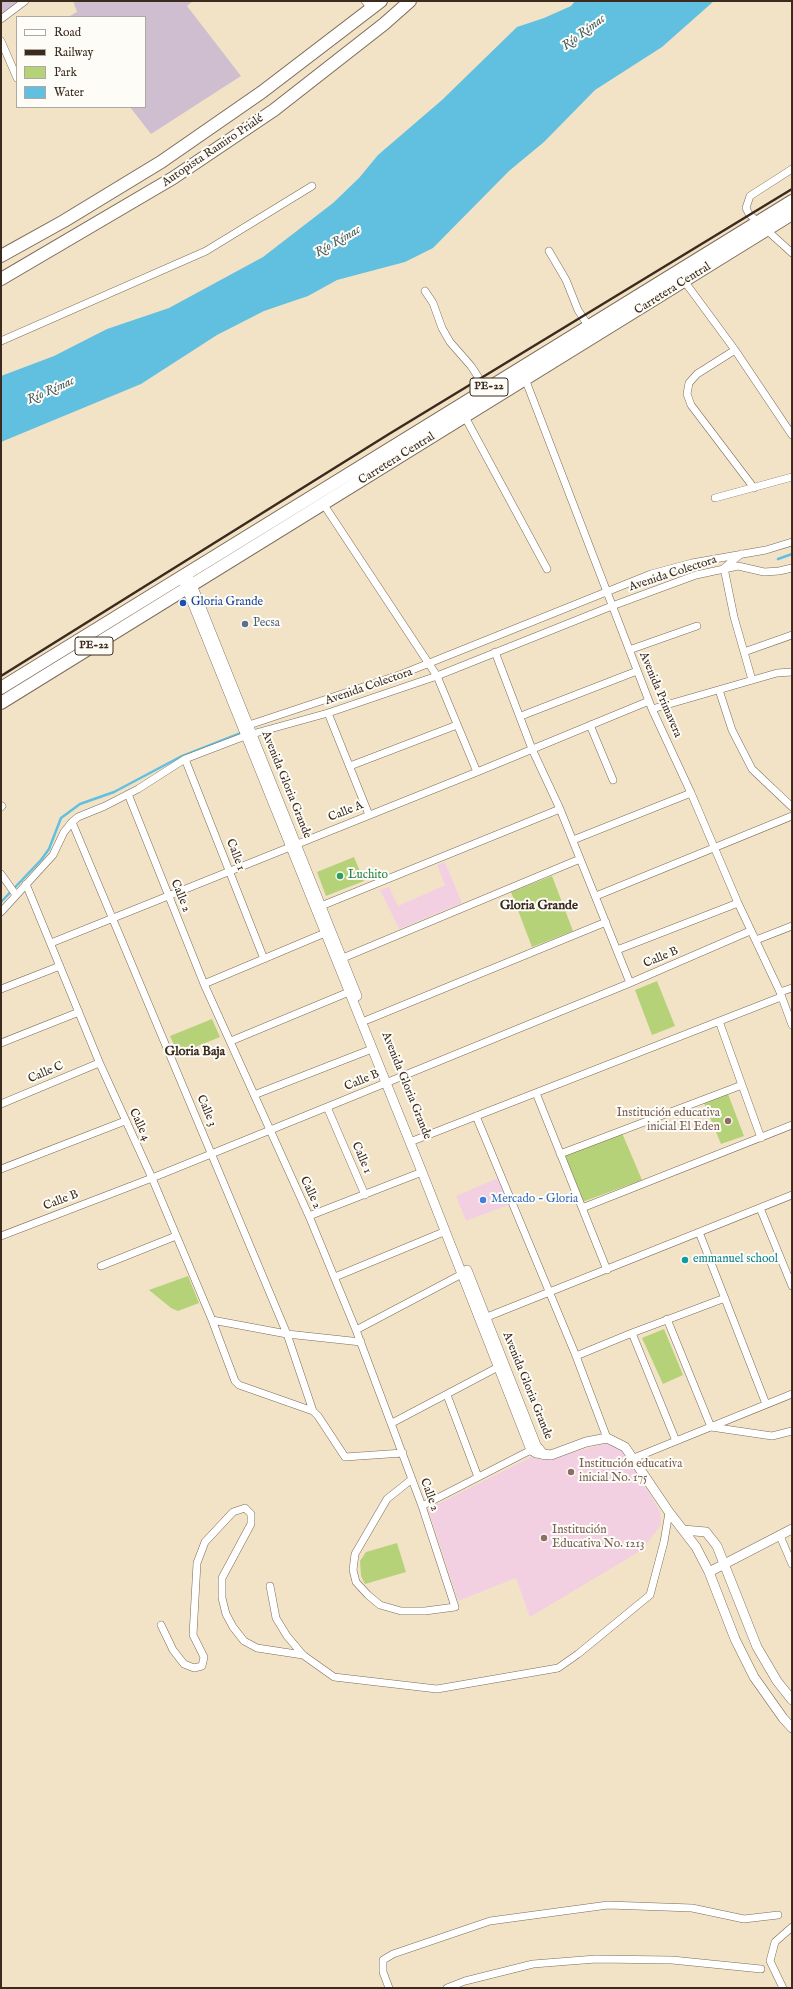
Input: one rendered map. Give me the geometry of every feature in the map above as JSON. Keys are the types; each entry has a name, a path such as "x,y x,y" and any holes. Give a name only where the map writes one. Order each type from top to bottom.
{"highway":[{"name":"Autopista Ramiro Prialé","path":"1,279 173,178 274,110 384,24 410,1"},
{"name":"Autopista Ramiro Prialé","path":"1,256 64,221 161,162 262,92 373,4"},
{"name":"Carretera Central","path":"1,688 792,201"},
{"name":"Carretera Central","path":"1,703 324,505 792,214"}],"street":[{"path":"1,19 25,1"},
{"path":"1,41 16,76"},
{"path":"792,169 750,196 746,208 749,214 792,253"},
{"path":"1,341 206,251 312,186"},
{"path":"549,251 566,280 578,310 589,326"},
{"path":"677,272 735,350 792,435"},
{"path":"425,291 433,303 442,328 450,342 471,366 486,389"},
{"path":"735,350 697,374 689,383 687,394 690,405 754,488"},
{"name":"Avenida Primavera","path":"520,368 526,380 652,709 691,793 792,1025"},
{"path":"465,417 547,569"},
{"path":"715,498 792,477"},
{"path":"324,505 436,676 477,772"},
{"name":"Avenida Colectora","path":"250,725 402,674 651,574 692,562 766,550 792,542"},
{"path":"742,554 724,568 734,617 752,680"},
{"name":"Avenida Colectora","path":"1,912 53,855 64,832 78,817 128,794 185,759 249,736 328,713 436,676 612,606 696,576 724,568 738,566 764,572 779,572 792,568"},
{"name":"Avenida Gloria Grande","path":"184,576 250,725 249,736"},
{"name":"Avenida Gloria Grande","path":"189,587 294,845 321,906 349,992 372,1049 413,1141 502,1365 536,1445 544,1455"},
{"path":"629,650 697,626"},
{"path":"744,652 792,635"},
{"path":"495,652 521,716 532,749 560,808 630,983"},
{"path":"521,716 637,671"},
{"path":"652,709 777,673 792,672"},
{"path":"718,690 732,730 752,769 792,806"},
{"name":"Calle A","path":"51,943 477,772 649,701"},
{"path":"328,713 369,815"},
{"path":"350,766 457,725"},
{"path":"590,725 613,780"},
{"name":"Calle 1","path":"185,759 264,959"},
{"path":"573,840 691,793"},
{"name":"Calle 2","path":"128,794 204,984 335,1277 392,1423 422,1506 454,1607 425,1611 401,1611 380,1605 356,1582 353,1570 355,1554 387,1499 412,1479"},
{"path":"321,906 560,808"},
{"path":"596,896 792,816"},
{"name":"Calle 3","path":"72,822 287,1334 313,1411"},
{"name":"Avenida Gloria Grande","path":"294,845 325,933 339,959 367,1020 388,1082"},
{"path":"339,959 580,859"},
{"path":"1,874 16,895"},
{"name":"Calle 4","path":"26,884 99,1063 152,1178 212,1320 235,1381 239,1385 313,1411"},
{"path":"617,950 738,903"},
{"path":"367,1020 606,922"},
{"path":"756,940 792,926"},
{"name":"Calle B","path":"1,1236 152,1178 328,1107 630,983 750,931"},
{"path":"204,984 325,933"},
{"path":"1,989 60,966"},
{"path":"413,1141 719,1021 780,995 792,988"},
{"path":"230,1041 349,992"},
{"path":"1,1043 79,1012"},
{"path":"719,1021 761,1138"},
{"path":"254,1095 372,1049"},
{"name":"Calle C","path":"1,1104 99,1063"},
{"path":"560,1154 742,1085"},
{"path":"536,1093 607,1270"},
{"name":"Calle 1","path":"328,1107 365,1195"},
{"path":"476,1116 576,1356 607,1438"},
{"path":"1,1169 125,1121"},
{"path":"582,1208 792,1126"},
{"name":"Avenida Gloria Grande","path":"413,1141 422,1172 462,1274 484,1319"},
{"path":"309,1216 422,1172"},
{"path":"484,1319 792,1195"},
{"path":"760,1208 792,1286"},
{"path":"335,1277 446,1232"},
{"path":"700,1232 766,1404"},
{"path":"101,1266 176,1236"},
{"path":"784,1266 792,1263"},
{"path":"356,1330 462,1274"},
{"path":"576,1356 632,1332 725,1298"},
{"path":"667,1319 711,1427"},
{"path":"212,1320 287,1334 361,1342"},
{"path":"632,1332 676,1441"},
{"path":"392,1423 502,1365"},
{"name":"Avenida Gloria Grande","path":"502,1365 531,1450 544,1455"},
{"path":"634,1458 792,1394"},
{"path":"447,1395 478,1477"},
{"path":"313,1411 318,1416 345,1457 402,1453"},
{"path":"711,1427 772,1436 792,1431"},
{"path":"544,1455 558,1453 591,1441 607,1438 625,1447 634,1458 669,1512 696,1546 709,1572 735,1640 754,1677 792,1728"},
{"path":"422,1506 531,1450"},
{"path":"161,1625 173,1650 184,1664 194,1668 202,1666 204,1657 193,1635 197,1563 205,1542 232,1512 245,1508 251,1514 251,1524 222,1578 222,1598 226,1614 233,1627 244,1641 258,1648 303,1655"},
{"path":"270,1586 276,1618 287,1636 303,1655 334,1677 437,1689 558,1668 578,1654 650,1594 664,1542 669,1512"},
{"path":"709,1572 792,1529"},
{"path":"683,1530 706,1532 717,1546 726,1564 757,1647 777,1681 792,1700"},
{"path":"780,1536 792,1564"},
{"path":"389,1988 384,1972 383,1960 393,1954 490,1921 608,1905 692,1908 744,1919 778,1915"},
{"path":"783,1988 770,1961 775,1942 792,1927"},
{"path":"447,1988 465,1981 533,1964 596,1959 672,1960 761,1969"}],"shaded area":[{"path":"1,1 22,1 1,17"},
{"path":"73,1 193,1 187,6 241,76 151,134 131,108 146,108 146,16 70,16 77,12"},
{"path":"445,862 462,903 399,929 380,890 389,887 398,906 445,885 437,865"},
{"name":"Mercado - Gloria","path":"500,1177 511,1204 466,1221 456,1196"},
{"name":"Institución Educativa No. 1213","path":"607,1443 624,1451 660,1511 661,1525 642,1550 530,1617 516,1578 458,1601 428,1509 533,1456 537,1459 544,1460"}],"green space":[{"name":"Luchito","path":"354,857 364,881 326,896 317,872"},
{"path":"552,876 573,931 532,947 511,892"},
{"path":"657,981 675,1026 652,1035 635,990"},
{"path":"212,1019 220,1037 178,1054 170,1036"},
{"path":"728,1094 744,1136 721,1144 704,1103"},
{"path":"622,1133 642,1180 582,1202 563,1155"},
{"path":"188,1276 199,1303 178,1311 171,1308 149,1290"},
{"path":"664,1329 683,1375 663,1384 642,1338"},
{"path":"397,1543 406,1572 365,1584 361,1576 360,1561 366,1552"}],"water":[{"name":"Río Rímac","path":"575,1 714,1 662,47 595,90 544,142 509,171 433,248 405,262 337,280 308,296 264,311 217,335 141,384 1,442 1,376 54,356 107,329 169,308 263,257 333,203 359,178 378,155 442,100 517,27 544,18 571,6"}],"waterway":[{"path":"778,559 792,554"},
{"path":"1,902 41,860 49,849 61,818 80,804 114,792 180,757 241,733"}],"railway":[{"path":"1,676 389,434 792,189"}],"place":[{"name":"Gloria Grande","path":"183,603"},
{"name":"Pecsa","path":"245,624"},
{"name":"Luchito","path":"340,876"},
{"name":"Institución educativa inicial El Eden","path":"728,1121"},
{"name":"Mercado - Gloria","path":"483,1200"},
{"name":"emmanuel school","path":"685,1260"},
{"name":"Institución educativa inicial No. 175","path":"571,1472"},
{"name":"Institución Educativa No. 1213","path":"544,1538"}],"district":[{"name":"Gloria Grande","path":"539,906"},
{"name":"Gloria Baja","path":"195,1052"}]}
